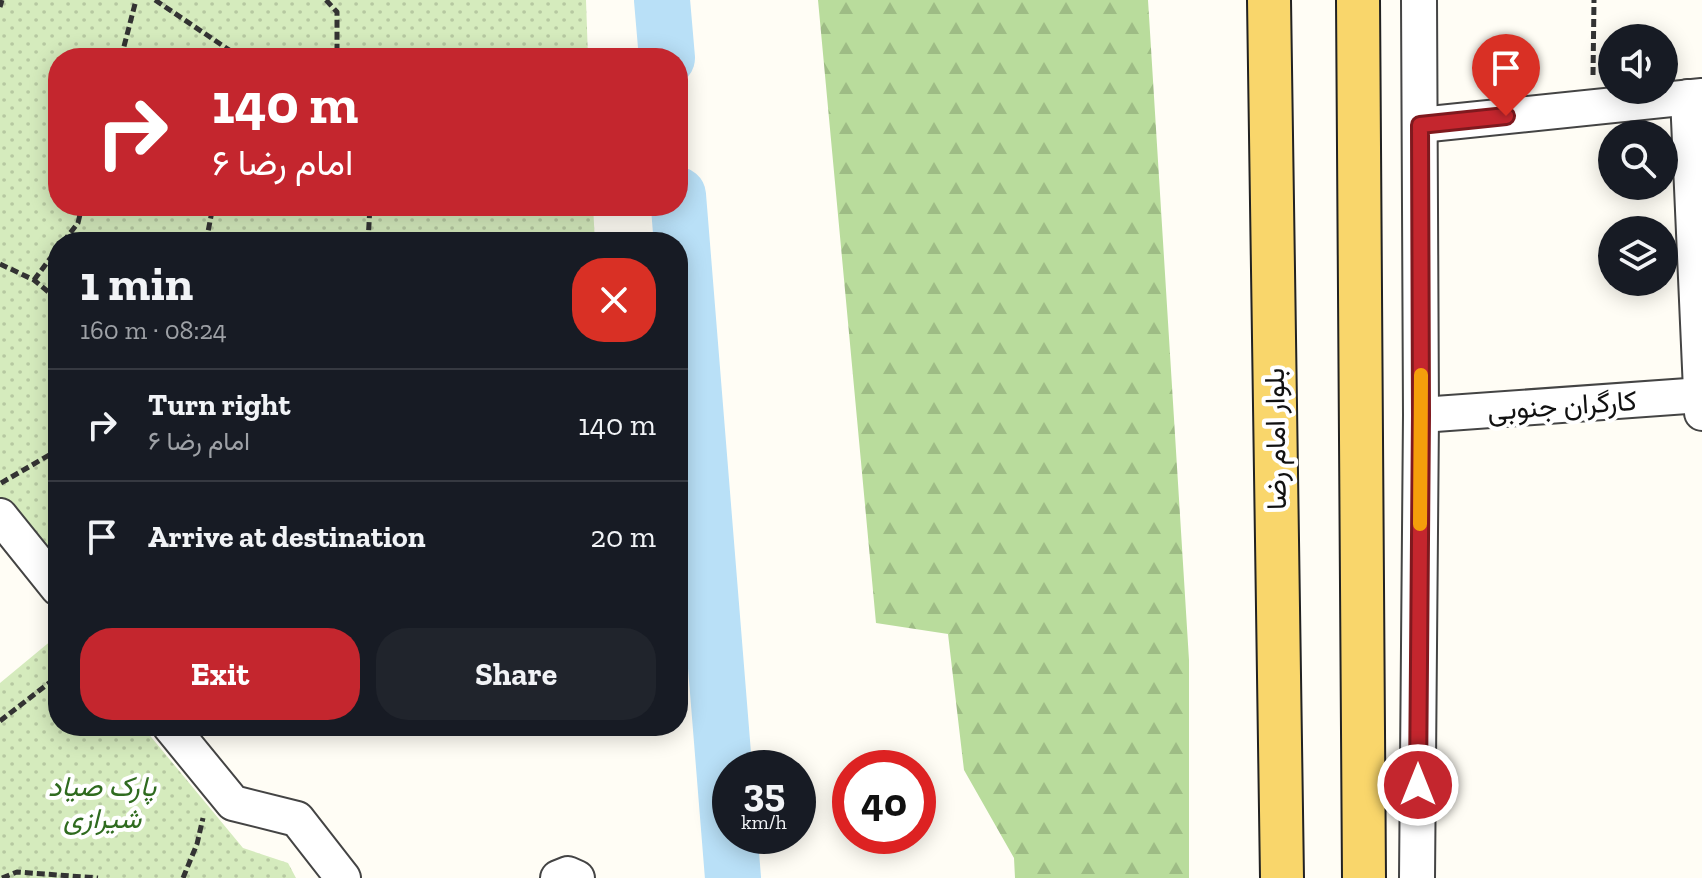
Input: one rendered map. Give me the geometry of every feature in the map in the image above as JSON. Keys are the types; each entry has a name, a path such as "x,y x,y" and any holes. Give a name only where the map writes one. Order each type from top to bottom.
{"main road":[{"name":"بلوار امام رضا","path":"1269,0 1282,878"},
{"path":"1358,0 1364,878"}],"street":[{"path":"1417,878 1421,415 1419,0"},
{"path":"1420,125 1695,96 1701,401"},
{"name":"کارگران جنوبی","path":"1421,415 1701,401"},
{"path":"0,516 48,576"},
{"path":"178,736 233,803 297,819 343,878"},
{"path":"558,878 568,874 577,878"}],"path":[{"path":"0,7 2,0"},
{"path":"124,48 136,0"},
{"path":"155,0 226,48"},
{"path":"326,0 337,12 337,48"},
{"path":"1592,107 1594,0"},
{"path":"34,280 48,261"},
{"path":"0,264 34,280 48,292"},
{"path":"0,484 48,456"},
{"path":"0,721 48,684"},
{"path":"183,878 197,844 213,778"},
{"path":"2,878 17,872 98,878"}],"green space":[{"path":"0,0 586,0 588,48 48,48 48,216 594,216 594,232 48,232 48,559 0,497"},
{"path":"818,0 1148,0 1189,660 1189,878 1015,878 1014,858 964,770 948,634 876,623"},
{"name":"پارک صیاد شیرازی","path":"48,643 48,736 150,736 243,848 288,863 296,878 0,878 0,683"}],"waterway":[{"path":"662,0 666,48"},
{"path":"680,216 681,232"},
{"path":"688,319 733,878"}],"slow traffic":[{"path":"1420,524 1421,375"}],"route":[{"path":"1418,785 1420,125 1506,116"}]}
